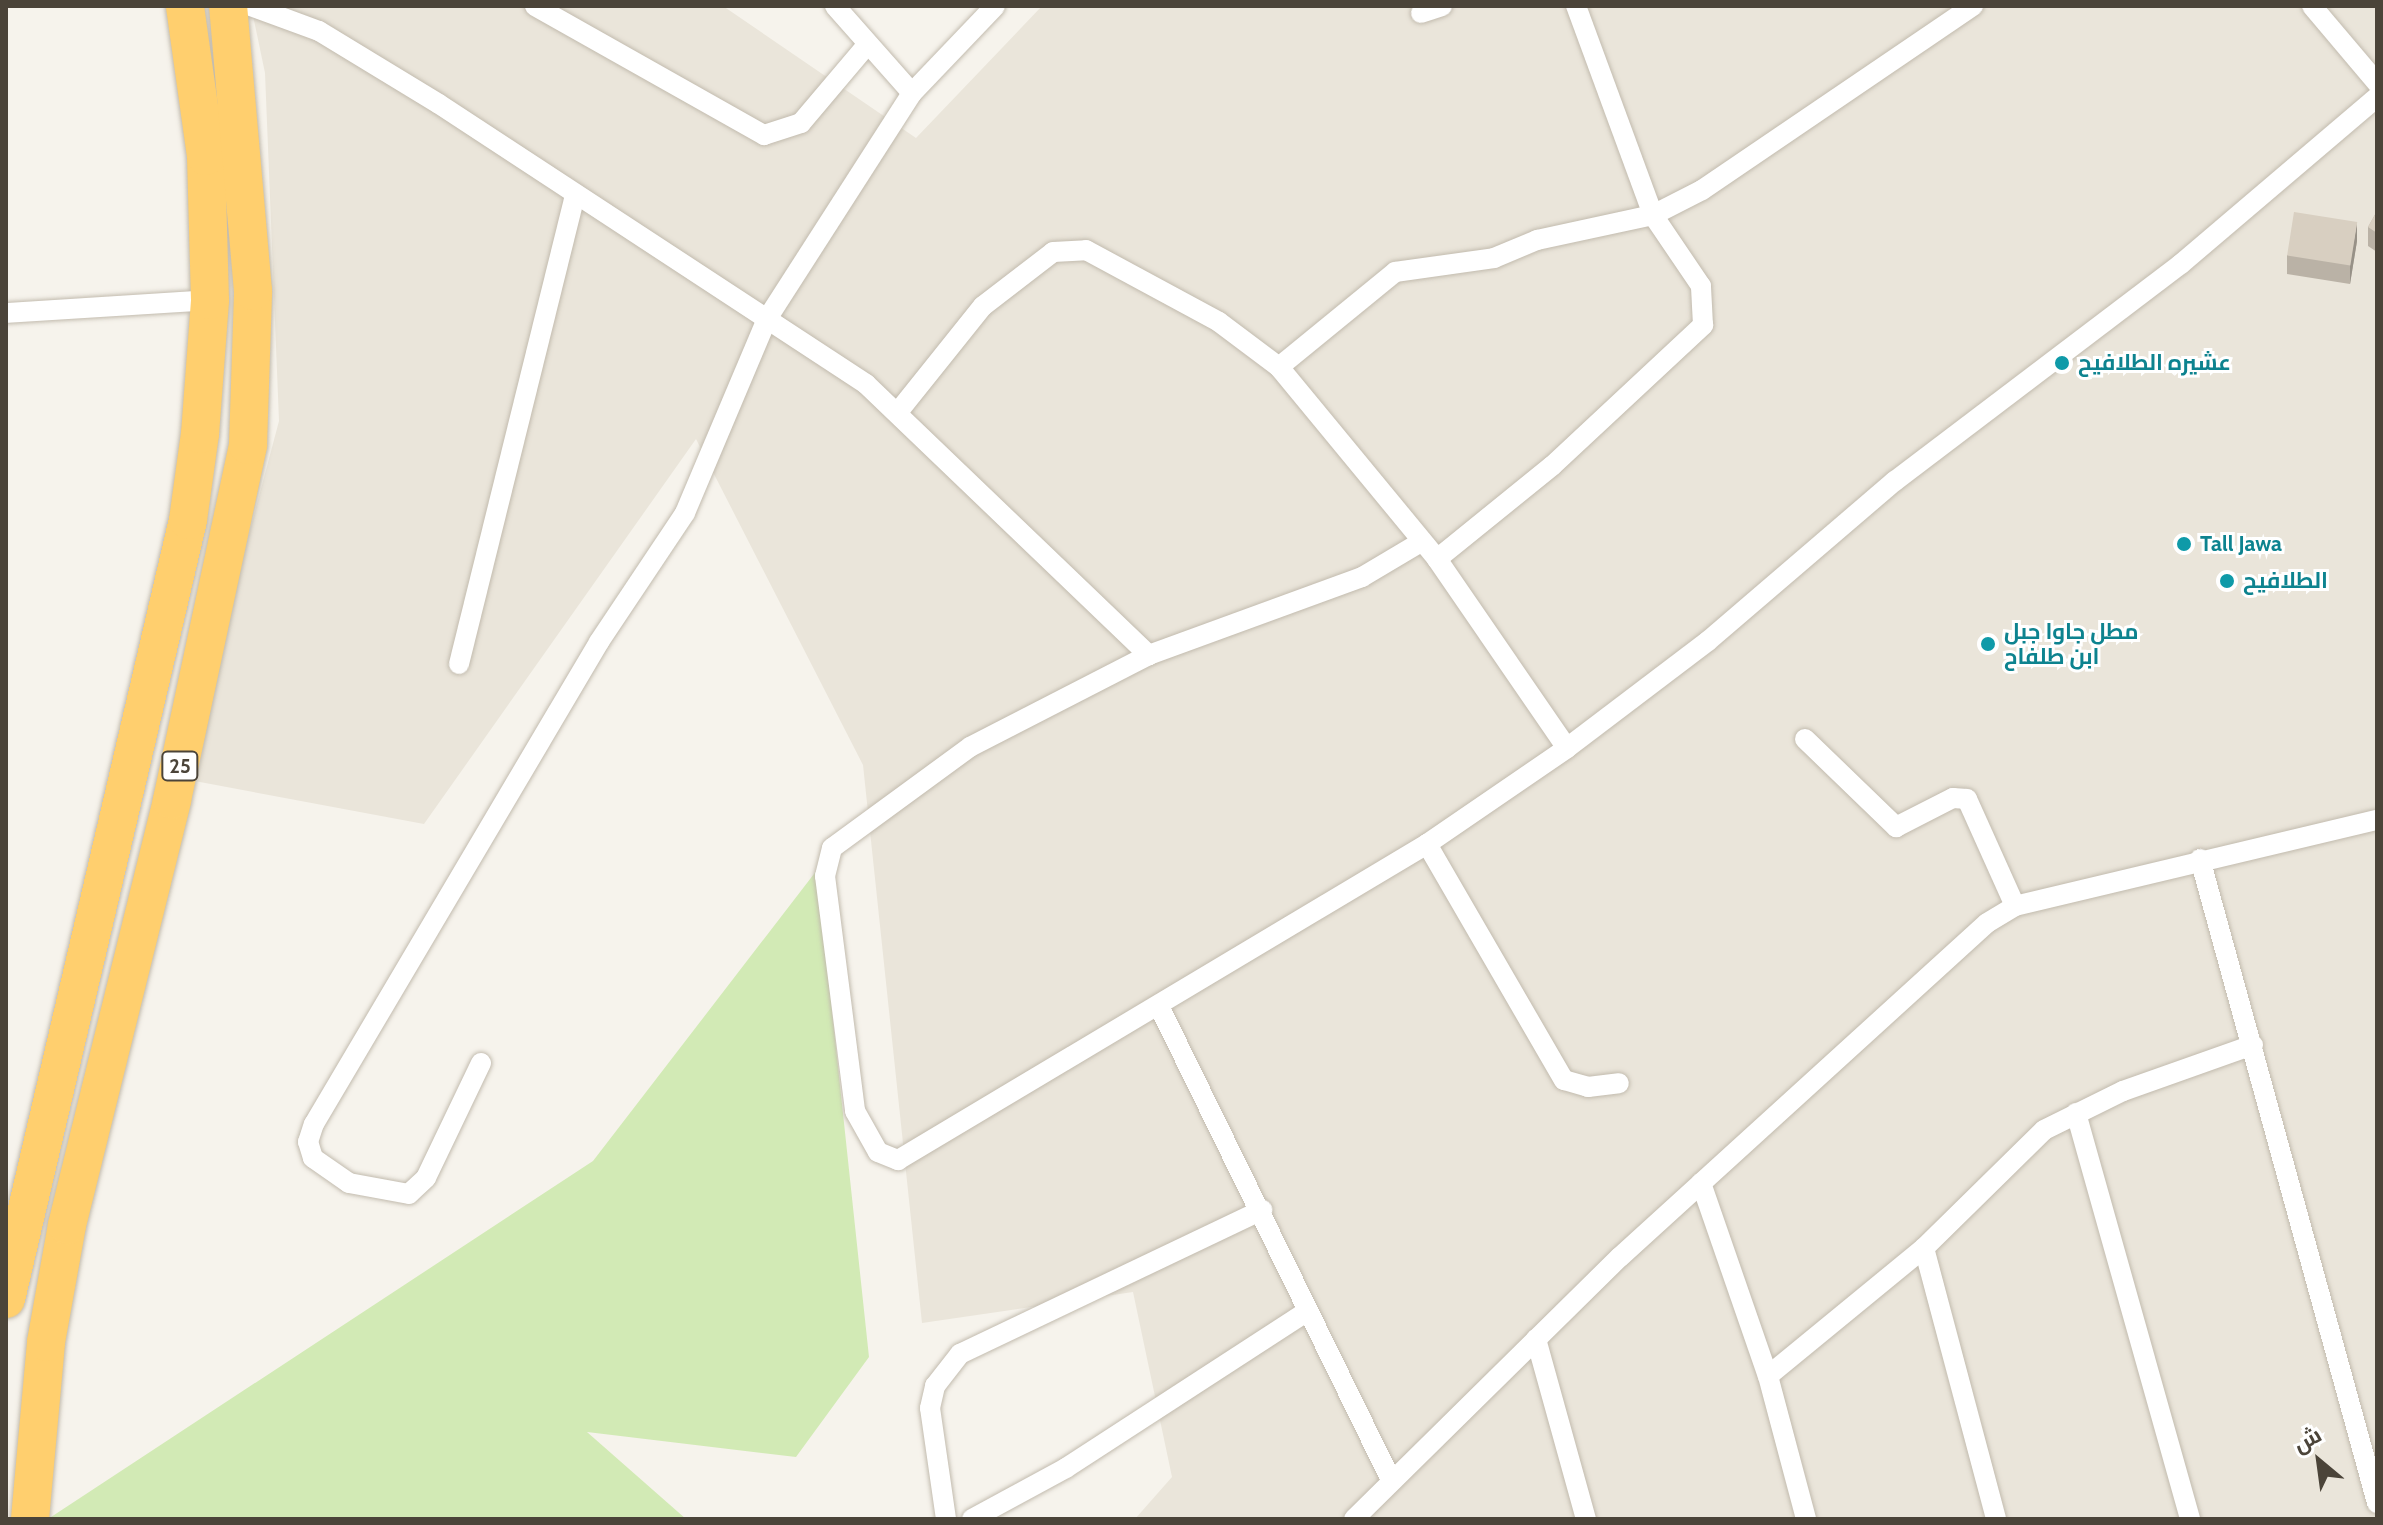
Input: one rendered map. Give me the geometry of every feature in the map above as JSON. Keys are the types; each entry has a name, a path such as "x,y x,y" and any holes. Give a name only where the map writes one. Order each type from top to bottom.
{"highway":[{"name":"25","path":"6,1299 188,520 210,300 206,156 185,6"},
{"name":"25","path":"30,1519 46,1342 67,1225 172,800 248,445 253,291 228,6"}],"street":[{"path":"251,6 319,31 767,319 898,412 1149,655"},
{"path":"535,6 764,135 801,123 866,46"},
{"path":"835,6 866,46 912,93"},
{"path":"481,1063 426,1178 409,1194 349,1183 313,1158 314,1124 599,642 685,513 767,319 912,93 995,6"},
{"path":"1421,13 1442,6"},
{"path":"1437,559 1552,466 1703,325 1701,286 1653,215 1576,6"},
{"path":"1279,367 1395,272 1494,258 1537,240 1653,215 1702,190 1973,6"},
{"path":"2312,6 2377,83"},
{"path":"1421,542 1362,577 1149,655 970,747 832,848 825,876 855,1111 878,1152 898,1160 1427,844 1567,748 1708,641 1895,481 2181,264 2377,97"},
{"path":"459,664 575,197"},
{"path":"898,412 983,306 1065,247 1086,250 1219,322 1279,367 1437,559 1567,748"},
{"path":"6,313 210,300"},
{"path":"1805,739 1896,827 1913,825 1953,798 1967,799 2015,906"},
{"path":"1354,1519 1389,1476 1701,1183 1966,941 2015,906 2200,859 2377,820"},
{"path":"1427,844 1564,1080 1588,1087 1619,1083"},
{"path":"2200,859 2377,1503"},
{"path":"1159,1006 1262,1210 1389,1476"},
{"path":"1768,1376 1924,1248 2018,1149 2076,1113 2253,1045"},
{"path":"2076,1113 2190,1519"},
{"path":"1701,1183 1768,1376 1806,1519"},
{"path":"946,1519 930,1408 939,1379 960,1354 1262,1210"},
{"path":"1924,1248 1996,1519"},
{"path":"972,1519 1066,1468 1308,1311"},
{"path":"1536,1339 1586,1519"}],"shaded area":[{"path":"251,6 723,6 916,138 1042,6 2377,6 2377,1519 1135,1519 1172,1477 1133,1292 922,1323 863,765 696,439 424,824 184,779 279,421 265,73"}],"green space":[{"path":"817,870 869,1357 796,1457 587,1432 686,1519 48,1519 593,1161"}],"building":[{"path":"2377,211 2377,233 2368,227"},
{"path":"2294,212 2357,222 2350,265 2287,255"}],"place":[{"name":"عشيره الطلافيح","path":"2062,363"},
{"name":"Tall Jawa","path":"2184,544"},
{"name":"الطلافيح","path":"2227,581"},
{"name":"مطل جاوا جبل ابن طلفاح","path":"1988,644"}]}
